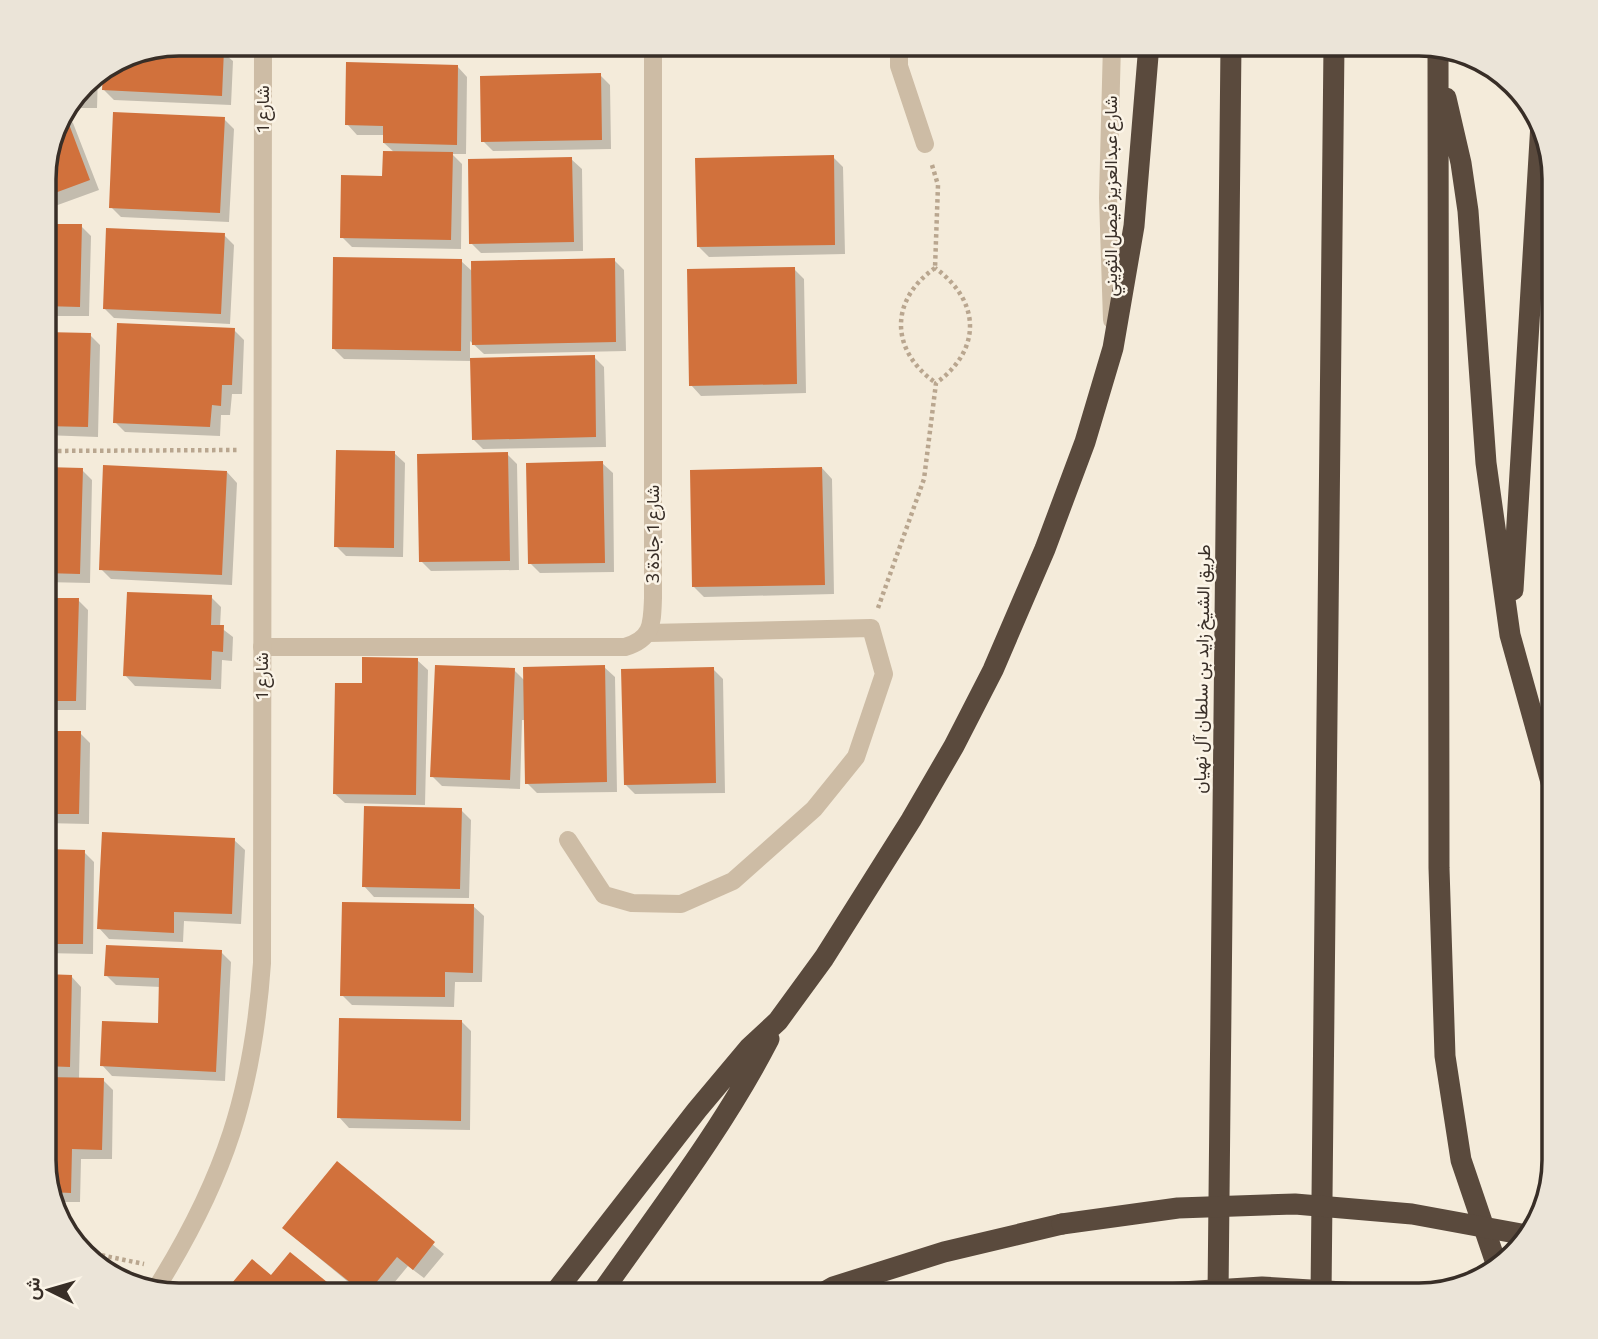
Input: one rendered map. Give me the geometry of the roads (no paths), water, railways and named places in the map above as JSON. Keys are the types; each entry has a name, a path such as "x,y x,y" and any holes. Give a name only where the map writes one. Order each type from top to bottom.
{"highway":[{"path":"608,1283 735,1099 778,1021 824,958 875,879 954,746 993,670 1045,549 1085,442 1113,348 1134,226 1148,56"},
{"name":"طريق الشيخ زايد بن سلطان آل نهيان","path":"1218,1283 1231,56"},
{"path":"1321,1283 1334,56"},
{"path":"1438,59 1461,163 1468,211 1486,463 1510,635 1542,750"},
{"path":"1438,59 1438,868 1445,1056 1461,1160 1494,1258"},
{"path":"1510,635 1539,152"},
{"path":"562,1283 696,1110 749,1048 778,1021"},
{"path":"846,1283 944,1252 1062,1224 1178,1208 1295,1204 1412,1214 1518,1234"}],"street":[{"name":"شارع 1","path":"161,1282 207,1200 226,1154 252,1060 258,1012 262,963 263,56"},
{"name":"شارع 1 جادة 3","path":"649,633 653,598 653,56"},
{"path":"899,56 899,66 925,145"},
{"name":"شارع عبدالعزيز فيصل الثويني","path":"1112,56 1108,198 1113,348"},
{"path":"262,647 625,647 638,643 649,633 871,628 884,674 856,757 814,809 733,881 681,904 632,903 604,895 568,840"}]}
